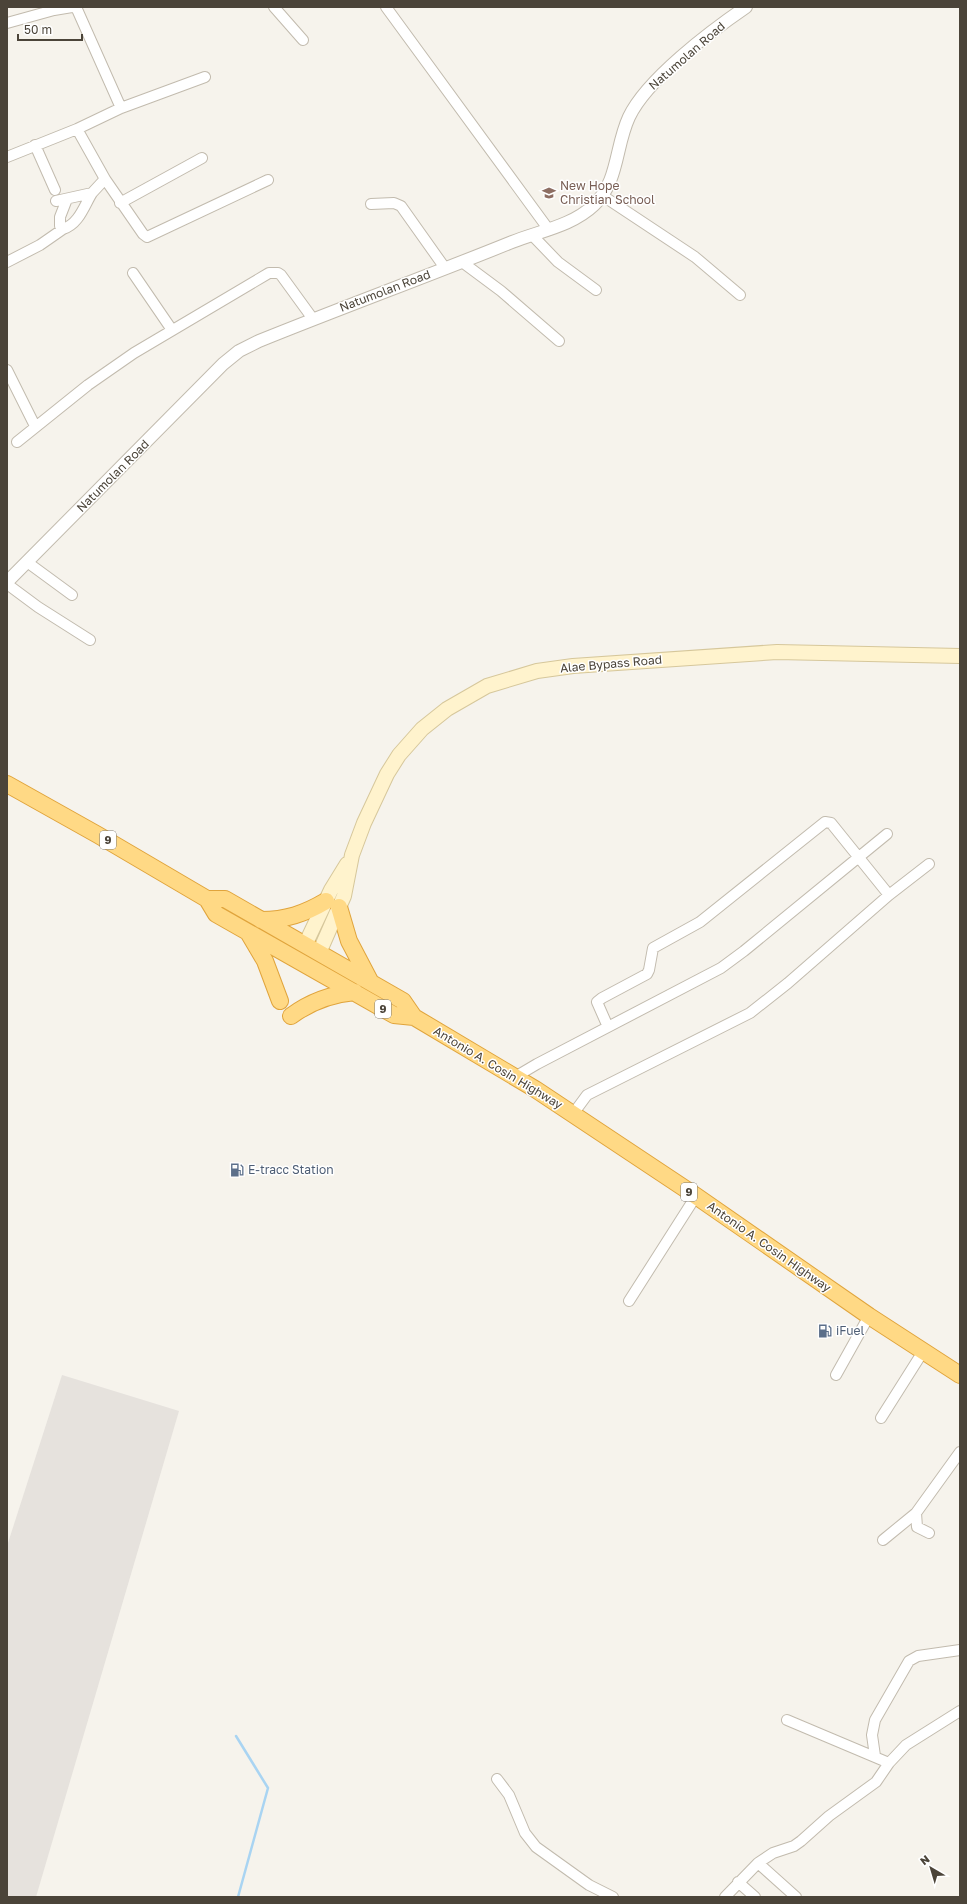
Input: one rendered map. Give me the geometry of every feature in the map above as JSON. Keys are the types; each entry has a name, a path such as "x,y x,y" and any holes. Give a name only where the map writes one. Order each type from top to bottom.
{"highway":[{"name":"Antonio A. Cosin Highway","path":"7,784 207,899 216,914 394,1015 414,1017"},
{"name":"Antonio A. Cosin Highway","path":"207,899 225,899 402,1001 414,1017 515,1077 573,1114 696,1196 869,1316 924,1350 960,1375"},
{"path":"261,920 297,916 332,904 349,942 371,983"},
{"path":"247,931 265,961 280,1001"},
{"path":"305,964 312,949"},
{"path":"291,1016 303,1007 315,1001 343,993 355,992"}],"main road":[{"name":"Alae Bypass Road","path":"312,949 332,904 364,823 387,774 410,741 434,719 466,697 487,686 506,679 537,671 573,666 777,652 960,656"}],"street":[{"path":"7,24 54,10 72,7"},
{"path":"76,7 121,108"},
{"path":"274,7 303,40"},
{"path":"386,7 549,230"},
{"name":"Natumolan Road","path":"7,583 231,357 259,341 313,319 532,234 549,230 578,217 593,207 603,196 612,180 623,132 629,118 642,96 673,65 711,33 746,7"},
{"path":"7,157 121,108 205,77"},
{"path":"77,128 120,203 143,234 147,237 268,180"},
{"path":"35,145 55,190"},
{"path":"120,203 202,158"},
{"path":"7,262 40,245 71,225 79,217 92,193 105,179"},
{"path":"56,201 92,193"},
{"path":"603,196 695,257 740,295"},
{"path":"63,229 60,226 60,218 67,199"},
{"path":"371,204 394,203 401,206 446,268"},
{"path":"532,234 558,262 596,290"},
{"path":"462,262 501,291 559,341"},
{"path":"17,442 88,385 134,353 269,273 273,272 281,275 313,319"},
{"path":"133,273 172,330"},
{"path":"7,370 36,426"},
{"path":"27,562 72,595"},
{"path":"7,583 38,607 90,640"},
{"path":"608,1027 598,1008 598,1000 647,974 650,967 651,952 656,945 684,932 700,922 821,824 828,822 831,823 889,895"},
{"path":"515,1077 537,1064 721,968 744,951 887,834"},
{"path":"573,1114 586,1095 750,1013 788,983 889,895 929,864"},
{"path":"628,1301 696,1196"},
{"path":"836,1375 869,1316"},
{"path":"881,1418 924,1350"},
{"path":"883,1540 916,1514 960,1452"},
{"path":"916,1514 917,1527 929,1532"},
{"path":"875,1756 872,1734 875,1720 909,1661 918,1656 960,1650"},
{"path":"725,1897 758,1862 773,1853 794,1846 801,1841 829,1816 876,1782 889,1763 906,1745 960,1711"},
{"path":"787,1720 889,1763"},
{"path":"497,1779 509,1795 525,1833 536,1847 589,1885 613,1897"},
{"path":"758,1862 796,1897"},
{"path":"738,1882 755,1897"}],"shaded area":[{"path":"62,1375 179,1411 36,1897 7,1897 7,1546"}],"waterway":[{"path":"236,1736 268,1788 238,1897"}],"place":[{"name":"New Hope Christian School","path":"549,193"},
{"name":"E-tracc Station","path":"237,1170"},
{"name":"iFuel","path":"825,1331"}]}
